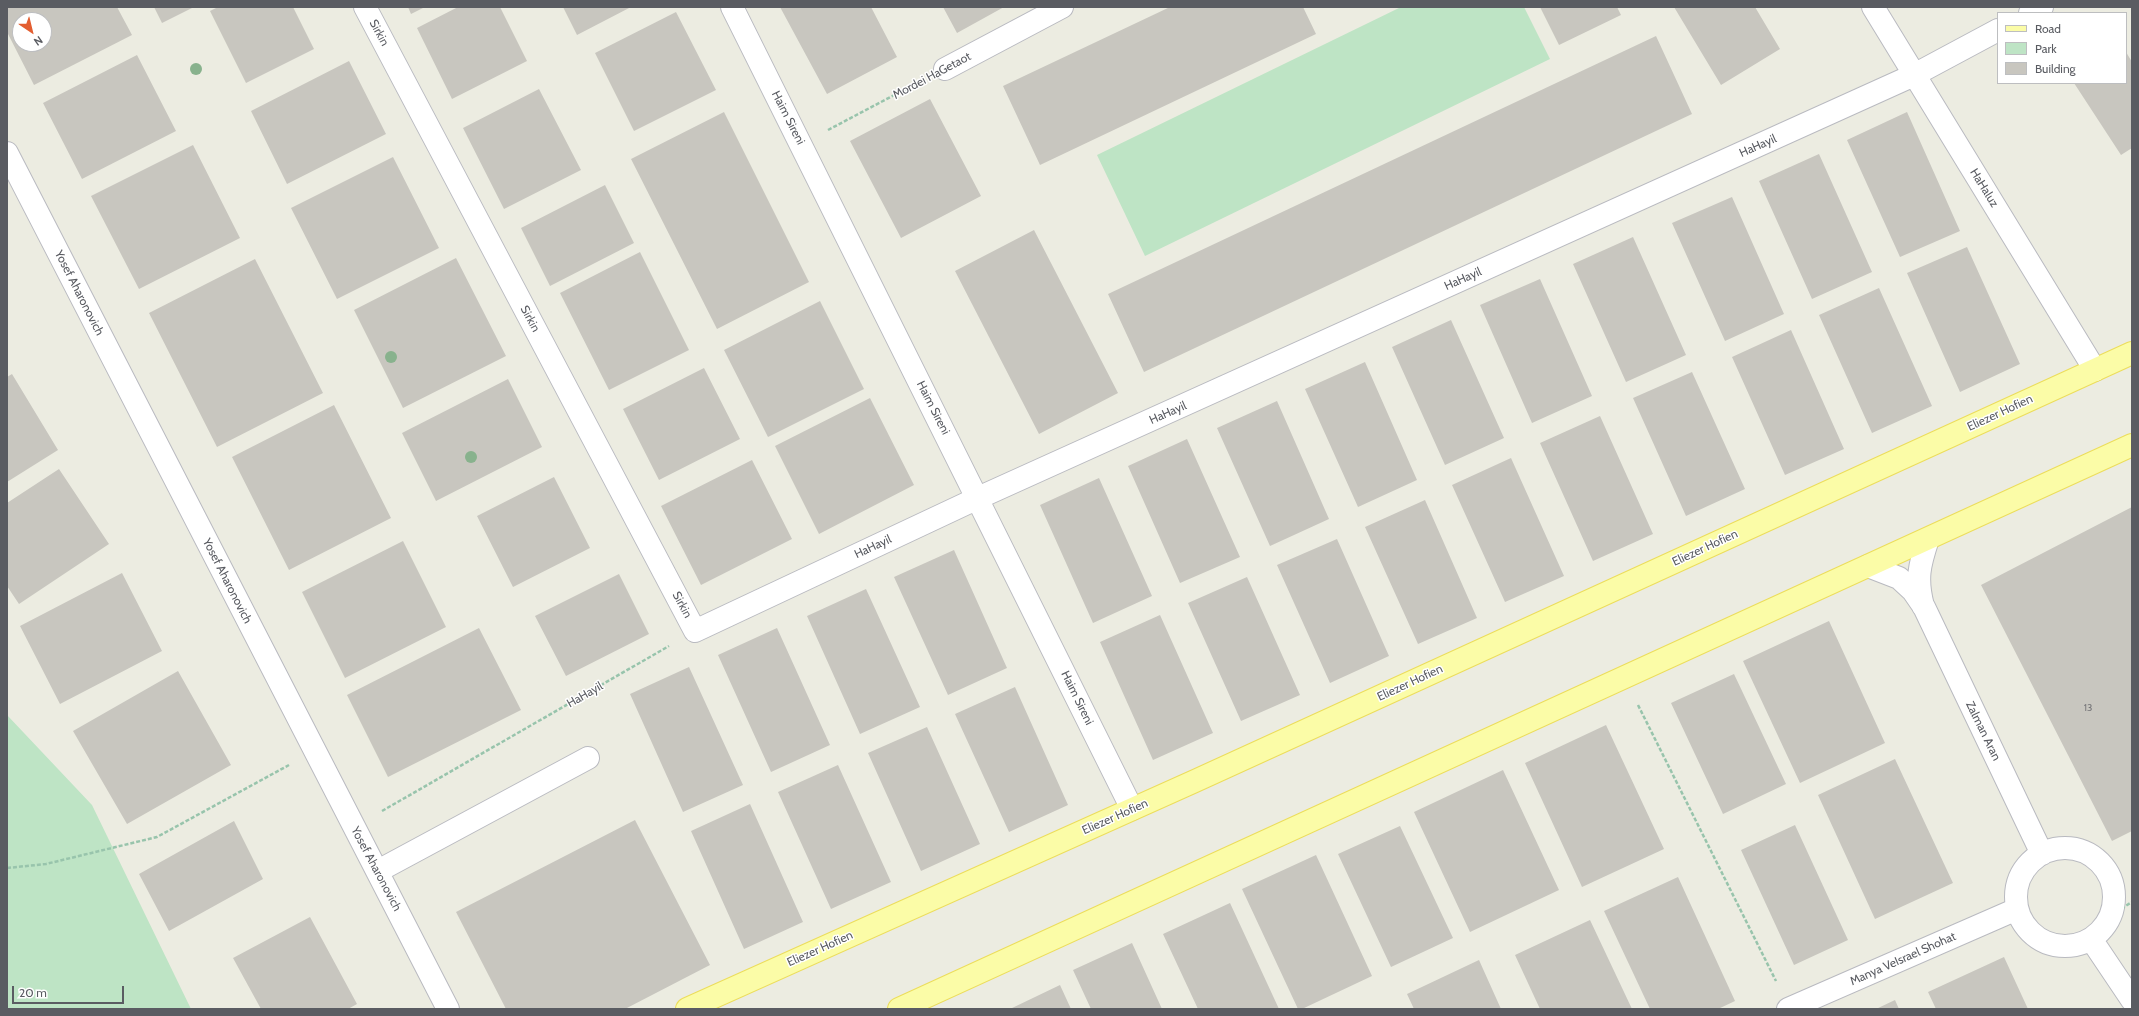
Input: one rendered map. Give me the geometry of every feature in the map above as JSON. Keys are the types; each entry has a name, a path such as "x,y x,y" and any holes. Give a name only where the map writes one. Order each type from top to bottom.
{"main road":[{"name":"Eliezer Hofien","path":"687,1009 1132,809 2132,353"},
{"path":"899,1009 2132,445"}],"street":[{"name":"Sirkin","path":"365,7 695,631"},
{"name":"Haim Sireni","path":"732,7 1132,809"},
{"name":"Mordei HaGetaot","path":"944,69 1062,7"},
{"name":"HaHaluz","path":"1873,7 2095,370"},
{"path":"2032,12 2042,7"},
{"name":"HaHayil","path":"695,631 978,498 1914,75 1997,31"},
{"name":"Yosef Aharonovich","path":"7,153 448,1009"},
{"path":"1924,607 1918,587 1920,563 1928,539"},
{"path":"1868,566 1899,578 1913,591 1924,607"},
{"name":"Zalman Aran","path":"1924,607 2042,854"},
{"path":"378,871 588,758"},
{"path":"2066,848 2082,851 2095,859 2106,870 2113,884 2114,900 2111,915 2103,928 2091,939 2075,945 2058,946 2042,941 2029,931 2019,916 2015,900 2018,883 2025,868 2042,854 2066,848"},
{"name":"Manya VeIsrael Shohat","path":"1789,1009 2017,908"},
{"path":"2091,939 2132,1000"}],"path":[{"name":"Mordei HaGetaot","path":"801,144 944,69"},
{"name":"HaHayil","path":"354,827 695,631"},
{"path":"1626,676 1645,720 1789,1009"},
{"path":"7,868 46,864 156,837 315,751"},
{"path":"2111,915 2132,902"}],"green space":[{"path":"1401,7 1524,7 1550,59 1145,256 1097,155"},
{"path":"7,715 92,805 191,1009 7,1009"}],"building":[{"path":"7,7 117,7 132,35 34,85 17,52 52,52 52,12 12,12 12,42 7,32"},
{"path":"154,7 194,7 162,23"},
{"path":"218,7 293,7 314,49 246,83 210,11"},
{"path":"408,7 425,7 411,14"},
{"path":"458,7 500,7 527,61 452,99 417,28"},
{"path":"563,7 631,7 577,35"},
{"path":"780,7 871,7 897,57 827,94"},
{"path":"943,7 1004,7 957,33"},
{"path":"1170,7 1303,7 1316,34 1040,165 1003,86"},
{"path":"1540,7 1617,7 1621,15 1559,45"},
{"path":"1674,7 1755,7 1780,49 1721,85"},
{"path":"676,12 716,90 634,131 595,53"},
{"path":"1656,36 1692,114 1144,372 1108,294"},
{"path":"2127,54 2132,62 2132,148 2121,155 2075,84 2127,84"},
{"path":"137,55 176,131 82,179 43,103"},
{"path":"349,61 386,134 287,184 251,111"},
{"path":"539,89 581,170 504,209 463,128"},
{"path":"930,99 981,196 901,238 850,141"},
{"path":"724,112 809,282 717,329 631,159"},
{"path":"1907,112 1960,231 1900,257 1847,140"},
{"path":"193,145 240,238 139,289 91,196"},
{"path":"1819,154 1872,272 1812,299 1759,181"},
{"path":"393,157 439,248 337,299 291,208"},
{"path":"605,185 634,243 550,286 521,228"},
{"path":"1732,197 1784,314 1725,341 1672,223"},
{"path":"1034,230 1118,393 1039,434 955,271"},
{"path":"1633,237 1686,355 1626,382 1573,264"},
{"path":"1967,247 2020,364 1960,392 1907,273"},
{"path":"640,252 689,350 609,390 560,293"},
{"path":"456,258 506,356 403,408 354,310"},
{"path":"255,259 323,393 217,447 149,313"},
{"path":"1540,279 1592,396 1532,423 1480,305"},
{"path":"1879,288 1932,406 1872,433 1819,315"},
{"path":"820,301 864,389 768,437 724,350"},
{"path":"1451,320 1504,438 1445,465 1392,347"},
{"path":"1791,330 1844,449 1785,475 1732,357"},
{"path":"1365,362 1417,480 1358,507 1305,389"},
{"path":"704,368 740,439 659,480 623,409"},
{"path":"1692,372 1745,489 1686,516 1633,398"},
{"path":"12,374 58,450 7,482 7,377"},
{"path":"508,379 542,447 436,501 402,433"},
{"path":"870,398 914,485 819,534 775,446"},
{"path":"1277,401 1329,519 1270,546 1217,428"},
{"path":"334,405 391,518 289,570 232,457"},
{"path":"1600,416 1653,534 1593,561 1540,443"},
{"path":"1187,439 1240,557 1180,583 1128,466"},
{"path":"1511,458 1564,576 1505,602 1452,485"},
{"path":"752,460 792,539 701,585 661,506"},
{"path":"59,469 109,544 19,604 7,586 7,503"},
{"path":"554,477 590,548 513,587 477,516"},
{"path":"1099,478 1152,596 1093,623 1040,505"},
{"path":"1425,500 1477,618 1418,644 1365,527"},
{"path":"2132,507 2132,831 2112,841 1981,585"},
{"path":"1337,539 1389,656 1330,683 1277,565"},
{"path":"403,541 446,627 345,678 302,592"},
{"path":"954,550 1007,668 948,695 894,577"},
{"path":"122,573 162,651 60,704 20,626"},
{"path":"619,574 649,634 566,676 535,616"},
{"path":"1247,577 1300,695 1241,721 1188,603"},
{"path":"866,589 920,707 860,734 807,616"},
{"path":"1160,615 1213,733 1153,760 1100,642"},
{"path":"1829,621 1885,743 1800,783 1743,661"},
{"path":"479,628 521,710 388,777 347,695"},
{"path":"777,628 830,745 771,772 718,655"},
{"path":"689,667 743,785 683,812 630,694"},
{"path":"178,671 231,765 127,824 73,731"},
{"path":"1734,674 1786,784 1723,814 1671,703"},
{"path":"1015,687 1068,805 1009,832 955,714"},
{"path":"1606,725 1664,849 1582,887 1525,763"},
{"path":"927,727 980,844 921,871 868,753"},
{"path":"1895,759 1953,883 1875,919 1818,795"},
{"path":"838,765 891,882 831,909 778,792"},
{"path":"1503,770 1559,890 1470,932 1414,812"},
{"path":"750,804 803,922 744,949 691,831"},
{"path":"635,820 710,965 625,1009 506,1009 456,912"},
{"path":"234,821 263,879 169,931 139,874"},
{"path":"1795,825 1848,940 1794,965 1741,850"},
{"path":"1400,826 1453,938 1391,967 1338,854"},
{"path":"1316,855 1372,976 1302,1009 1298,1009 1242,889"},
{"path":"1678,877 1735,1001 1718,1009 1650,1009 1604,911"},
{"path":"1230,903 1279,1009 1198,1009 1163,934"},
{"path":"310,917 357,1004 348,1009 261,1009 233,958"},
{"path":"1590,920 1632,1009 1540,1009 1515,955"},
{"path":"1132,943 1162,1009 1091,1009 1073,970"},
{"path":"2004,957 2028,1009 1936,1009 1928,992"},
{"path":"1479,960 1501,1009 1414,1009 1407,994"},
{"path":"1060,985 1071,1009 1010,1009"},
{"path":"1895,1000 1899,1009 1876,1009"}]}
